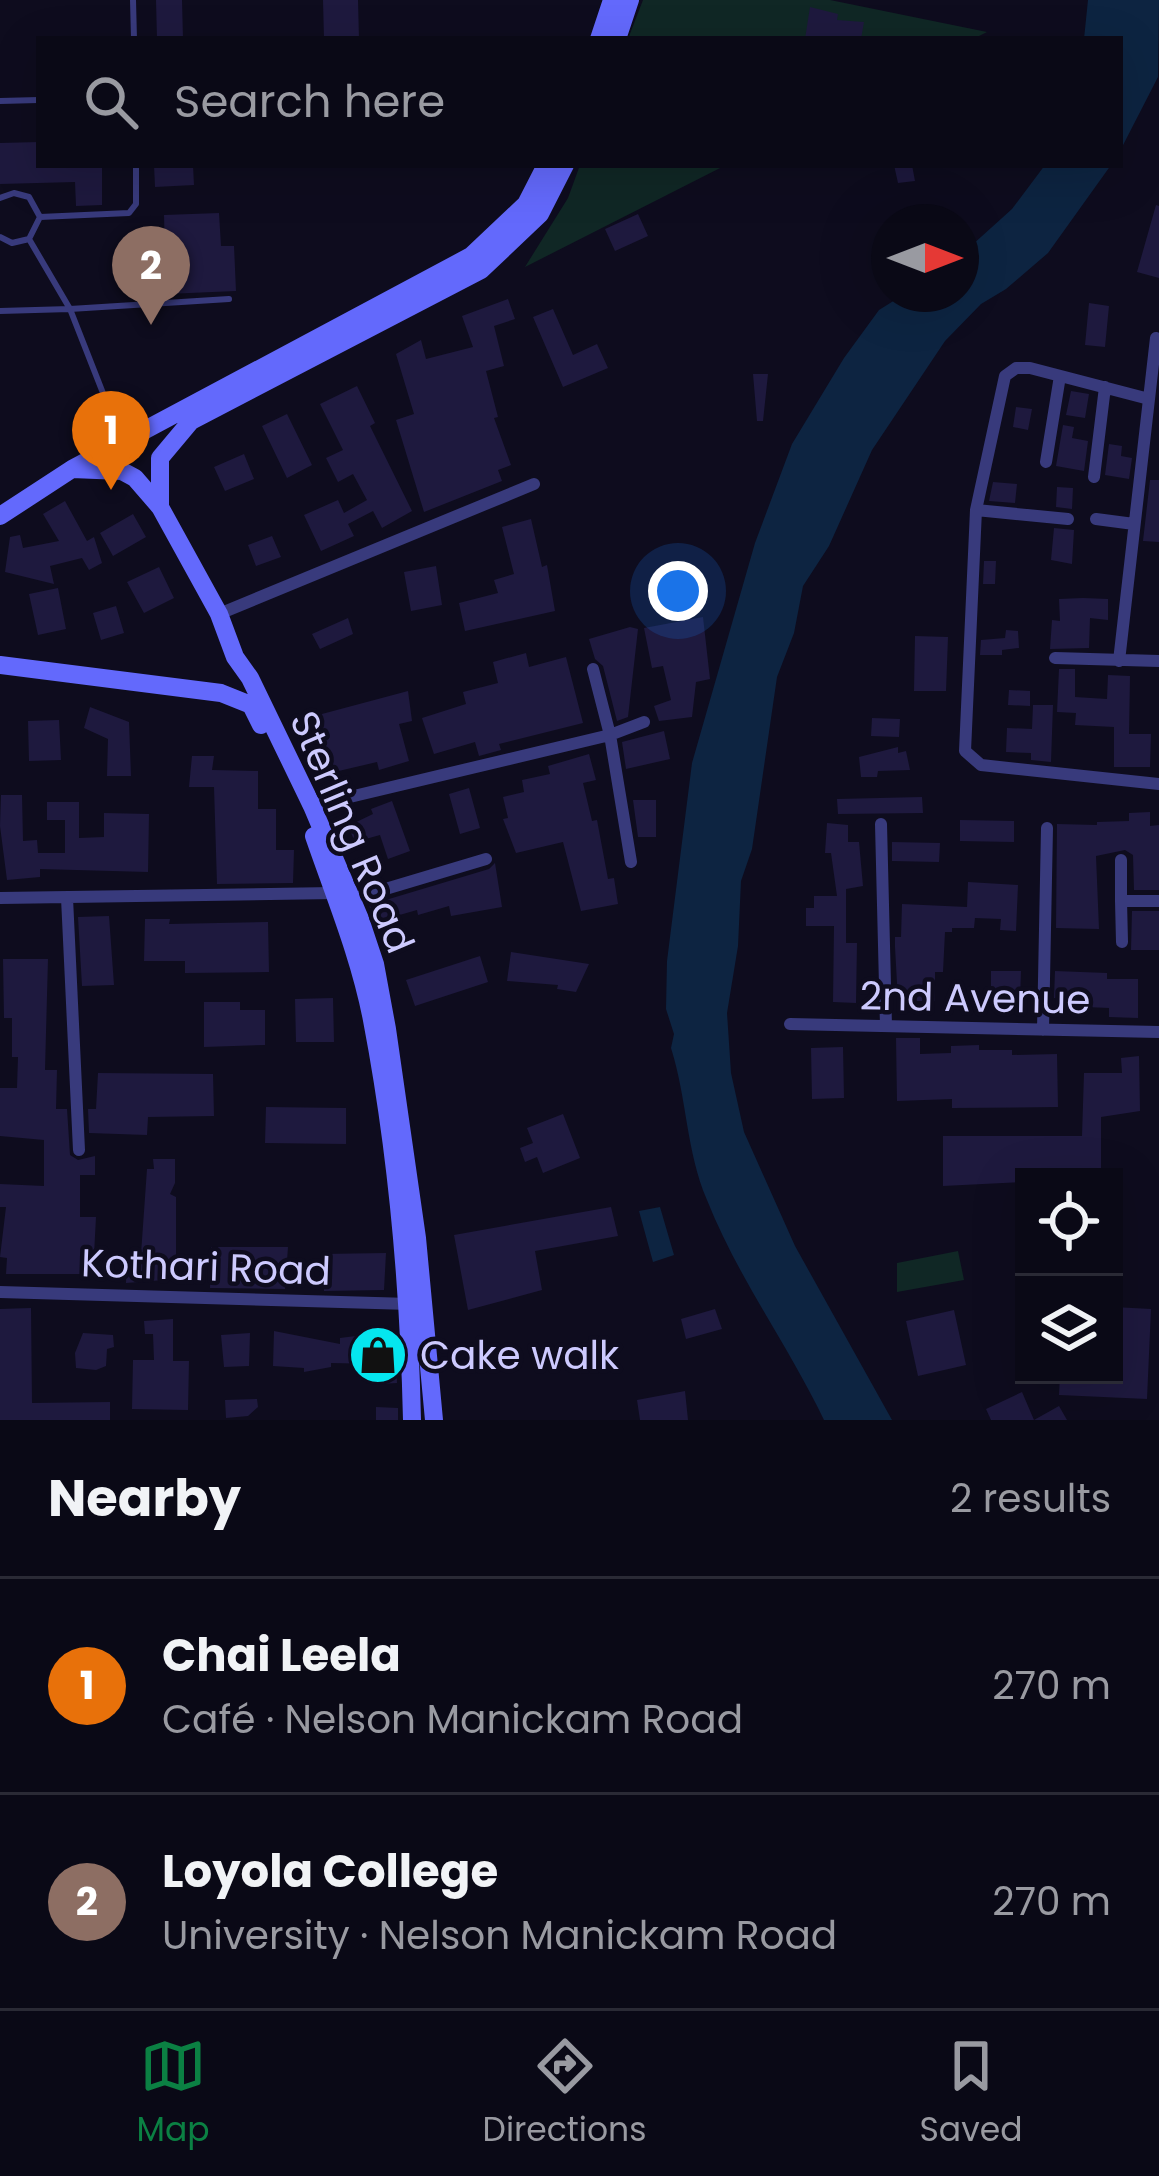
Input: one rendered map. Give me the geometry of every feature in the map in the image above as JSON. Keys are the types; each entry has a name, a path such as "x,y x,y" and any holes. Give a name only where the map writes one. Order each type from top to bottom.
{"main road":[{"path":"600,36 612,0"},
{"path":"618,36 630,0"},
{"path":"160,507 160,458 191,421 482,270 488,252 526,204 544,168"},
{"path":"0,515 123,442 471,256 488,252 540,214 563,168"},
{"path":"72,470 122,470 160,507"},
{"name":"Sterling Road","path":"160,507 219,614 235,657 250,678 312,806 343,896 372,1018 410,1304 412,1420"},
{"path":"0,665 184,688 218,682 235,657"},
{"name":"Sterling Road","path":"184,688 221,693 251,705 375,964 417,1238 434,1420"}],"street":[{"path":"1118,661 1156,338"},
{"path":"1149,399 1023,368 1005,376 976,510 965,751 981,765 1159,784"},
{"path":"1046,462 1060,376"},
{"path":"1094,477 1105,387"},
{"path":"219,614 534,484"},
{"path":"976,510 1068,520"},
{"path":"1096,520 1135,524"},
{"path":"1054,658 1159,661"},
{"path":"593,669 610,735 631,862"},
{"path":"312,806 610,735 644,722"},
{"path":"880,824 886,1026"},
{"path":"1043,1030 1047,828"},
{"path":"0,898 343,896 486,859"},
{"path":"1121,860 1122,943"},
{"path":"67,898 79,1150"},
{"path":"1121,901 1159,901"},
{"name":"2nd Avenue","path":"790,1024 1159,1032"},
{"name":"Kothari Road","path":"0,1292 410,1304"}],"lane":[{"path":"134,0 134,36"},
{"path":"0,101 36,100"},
{"path":"40,217 129,212 136,204 136,168"},
{"path":"0,198 14,193 29,197 40,217"},
{"path":"1,240 29,239 40,217"},
{"path":"29,239 70,309 123,442"},
{"path":"0,311 229,299"}],"green space":[{"path":"643,0 830,0 987,32 979,36 629,36"},
{"path":"579,168 720,168 525,267 568,198"},
{"path":"958,1251 964,1280 897,1292 897,1263"}],"water":[{"path":"1088,0 1159,0 1158,77 1123,145 1123,36 1084,36"},
{"path":"1043,168 1109,168 1048,253 979,306 979,239 1012,209"},
{"path":"878,312 973,312 945,341 872,450 829,546 803,586 794,633 777,677 752,849 741,881 738,946 727,1013 731,1073 744,1132 795,1246 892,1420 824,1420 733,1257 695,1163 666,1009 667,961 692,763 755,543 792,444"},
{"path":"660,1207 674,1255 653,1262 639,1211"}],"building":[{"path":"156,0 182,0 183,36 157,36"},
{"path":"323,0 358,0 359,36 324,36"},
{"path":"810,7 838,14 837,20 864,22 862,36 805,36"},
{"path":"36,142 36,168 102,168 102,205 76,206 75,182 0,184 0,143"},
{"path":"154,168 193,168 194,185 155,187"},
{"path":"895,168 913,168 915,181 898,183"},
{"path":"1159,206 1159,278 1137,272"},
{"path":"219,213 221,246 234,246 236,291 166,294 164,215"},
{"path":"638,214 648,236 615,251 605,229"},
{"path":"508,299 515,319 494,326 504,366 486,371 498,417 494,418 511,465 498,470 502,481 424,512 396,420 414,414 396,354 421,340 426,359 473,347 462,316"},
{"path":"1089,303 1109,306 1105,347 1085,345"},
{"path":"553,309 573,355 597,344 608,368 563,387 533,317"},
{"path":"753,374 768,374 763,421 757,421"},
{"path":"357,386 375,423 370,426 412,511 382,528 373,511 348,524 354,536 321,551 304,515 338,500 344,513 367,500 353,474 338,482 326,458 343,450 320,404"},
{"path":"1071,391 1089,394 1085,418 1066,415"},
{"path":"1016,407 1032,409 1028,430 1013,427"},
{"path":"287,414 312,465 287,478 262,426"},
{"path":"1063,425 1074,427 1072,438 1088,441 1084,471 1056,466"},
{"path":"1109,444 1122,446 1121,456 1132,458 1129,479 1105,475"},
{"path":"244,454 254,479 225,491 214,467"},
{"path":"1150,480 1159,480 1159,542 1143,541"},
{"path":"993,482 1017,484 1015,503 989,501"},
{"path":"1057,487 1073,488 1072,509 1056,507"},
{"path":"65,501 87,541 94,537 102,563 89,570 82,558 50,566 54,584 5,572 10,537 20,535 23,548 59,541 43,514"},
{"path":"133,514 146,537 113,556 100,533"},
{"path":"531,519 542,567 547,565 555,611 465,631 459,603 498,593 494,580 514,574 502,527"},
{"path":"1054,528 1074,530 1072,564 1051,560"},
{"path":"272,536 281,557 256,566 248,545"},
{"path":"984,561 996,561 995,584 983,584"},
{"path":"436,566 442,605 411,611 404,572"},
{"path":"159,567 174,598 144,613 127,582"},
{"path":"58,588 66,629 38,635 29,594"},
{"path":"1059,599 1108,599 1108,620 1090,618 1089,648 1050,649 1052,620 1060,621"},
{"path":"116,606 124,633 101,640 93,613"},
{"path":"703,617 710,679 696,682 692,717 659,721 654,706 671,700 663,666 652,668 644,628"},
{"path":"348,618 353,634 320,649 312,634"},
{"path":"638,629 628,717 617,721 603,666 595,659 589,639"},
{"path":"1006,630 1018,631 1019,648 1002,650 1002,655 980,655 981,640 1005,638"},
{"path":"915,636 948,637 946,691 914,691"},
{"path":"526,653 529,667 566,657 583,723 499,744 501,750 479,756 475,742 434,754 422,718 466,704 463,692 498,683 493,662"},
{"path":"1059,669 1075,669 1075,697 1107,699 1108,675 1130,676 1129,734 1151,734 1150,767 1114,767 1114,727 1075,725 1076,713 1057,712"},
{"path":"1009,690 1030,691 1030,706 1008,705"},
{"path":"408,691 412,721 399,724 409,761 379,770 377,762 313,777 292,722"},
{"path":"1033,705 1053,705 1051,762 1031,760 1031,753 1006,752 1007,728 1032,729"},
{"path":"90,707 129,722 131,776 107,776 108,739 84,728"},
{"path":"872,718 900,719 899,737 871,736"},
{"path":"59,720 61,760 29,761 28,721"},
{"path":"664,731 670,759 626,769 622,742"},
{"path":"898,747 898,753 906,751 910,770 861,777 859,757"},
{"path":"589,754 596,780 583,783 618,904 581,911 563,842 516,853 503,819 508,818 503,797 524,792 522,780 550,774 548,766"},
{"path":"192,756 214,756 212,770 258,771 258,809 276,809 276,850 294,850 293,883 217,884 214,787 189,787"},
{"path":"469,788 480,828 460,834 449,794"},
{"path":"1,795 22,795 23,841 37,840 38,853 65,853 65,820 47,820 47,802 79,802 79,838 104,837 104,813 149,814 148,872 40,869 40,877 7,880"},
{"path":"922,797 923,813 838,814 837,799"},
{"path":"633,800 656,800 656,837 638,837"},
{"path":"392,801 410,851 388,859 380,835 355,842 348,826"},
{"path":"1150,812 1150,826 1159,825 1159,890 1134,890 1133,855 1125,850 1096,856 1099,929 1056,928 1057,824 1129,821 1129,813"},
{"path":"960,820 1014,821 1014,842 960,841"},
{"path":"827,823 848,825 848,842 859,842 863,886 846,889 846,943 857,943 856,1003 833,1002 834,926 806,926 806,908 814,908 814,896 837,896 831,853 825,853"},
{"path":"892,842 940,843 939,862 892,861"},
{"path":"495,863 502,907 451,916 449,906 375,922 369,905 489,869"},
{"path":"968,882 1018,885 1016,931 1000,930 1001,919 975,918 974,928 945,932 943,972 935,972 935,1001 898,1001 895,937 901,937 902,904 967,907"},
{"path":"1132,911 1159,911 1159,950 1131,950"},
{"path":"109,916 114,985 82,986 78,917"},
{"path":"145,919 170,919 169,924 268,922 269,972 185,973 185,961 144,961"},
{"path":"511,952 589,964 576,992 557,989 558,985 507,981"},
{"path":"480,956 488,982 415,1006 406,980"},
{"path":"3,959 48,959 45,1070 57,1070 56,1109 67,1109 70,1155 78,1160 95,1156 95,1175 80,1175 80,1217 96,1217 93,1274 6,1274 7,1258 0,1257 6,1207 0,1207 0,1184 44,1186 44,1140 0,1136 0,1088 17,1088 18,1057 12,1057 12,1018 4,1018"},
{"path":"991,971 1021,971 1020,999 991,999"},
{"path":"1055,971 1138,979 1138,1018 1109,1017 1109,1008 1086,1007 1087,999 1054,998"},
{"path":"333,998 334,1042 296,1042 295,999"},
{"path":"204,1002 240,1002 240,1010 265,1010 265,1045 204,1047"},
{"path":"896,1038 920,1038 920,1054 951,1053 951,1046 979,1045 979,1050 1012,1050 1012,1055 1057,1054 1058,1107 952,1108 952,1099 897,1101"},
{"path":"843,1047 844,1098 812,1099 811,1048"},
{"path":"1139,1056 1140,1111 1101,1117 1101,1168 1015,1168 1015,1182 943,1186 943,1136 1082,1136 1084,1073 1122,1073 1121,1058"},
{"path":"98,1073 213,1074 214,1116 148,1117 147,1135 89,1133 88,1109 96,1109"},
{"path":"266,1107 346,1108 346,1144 265,1143"},
{"path":"563,1114 580,1158 543,1173 537,1157 525,1162 520,1148 533,1143 527,1128"},
{"path":"153,1159 175,1159 170,1194 176,1197 176,1279 126,1283 127,1255 141,1254 147,1169 154,1169"},
{"path":"611,1207 618,1236 535,1251 542,1290 468,1310 454,1235"},
{"path":"211,1247 288,1247 285,1289 210,1288"},
{"path":"386,1253 384,1290 324,1291 323,1254"},
{"path":"1123,1307 1151,1309 1147,1399 1059,1395 1060,1384 1123,1384"},
{"path":"31,1308 32,1403 110,1402 110,1420 0,1420 0,1309"},
{"path":"715,1309 722,1329 686,1339 681,1319"},
{"path":"954,1310 966,1365 918,1376 906,1321"},
{"path":"173,1319 173,1361 189,1361 188,1410 132,1409 133,1360 154,1360 153,1334 145,1334 144,1321"},
{"path":"274,1331 340,1344 340,1338 395,1331 397,1383 378,1384 379,1364 331,1363 331,1367 304,1372 304,1368 273,1366"},
{"path":"83,1333 113,1335 114,1347 107,1349 106,1366 76,1368 75,1353"},
{"path":"250,1333 249,1366 224,1367 221,1335"},
{"path":"685,1391 688,1420 640,1420 637,1400"},
{"path":"1022,1392 1034,1420 991,1420 986,1409"},
{"path":"257,1399 258,1407 248,1416 226,1418 225,1400"},
{"path":"1059,1406 1067,1420 1034,1420"},
{"path":"376,1407 398,1408 398,1420 376,1420"}],"place":[{"name":"Loyola College","path":"151,325"},
{"name":"Chai Leela","path":"111,490"},
{"name":"Cake walk","path":"378,1355"}]}
